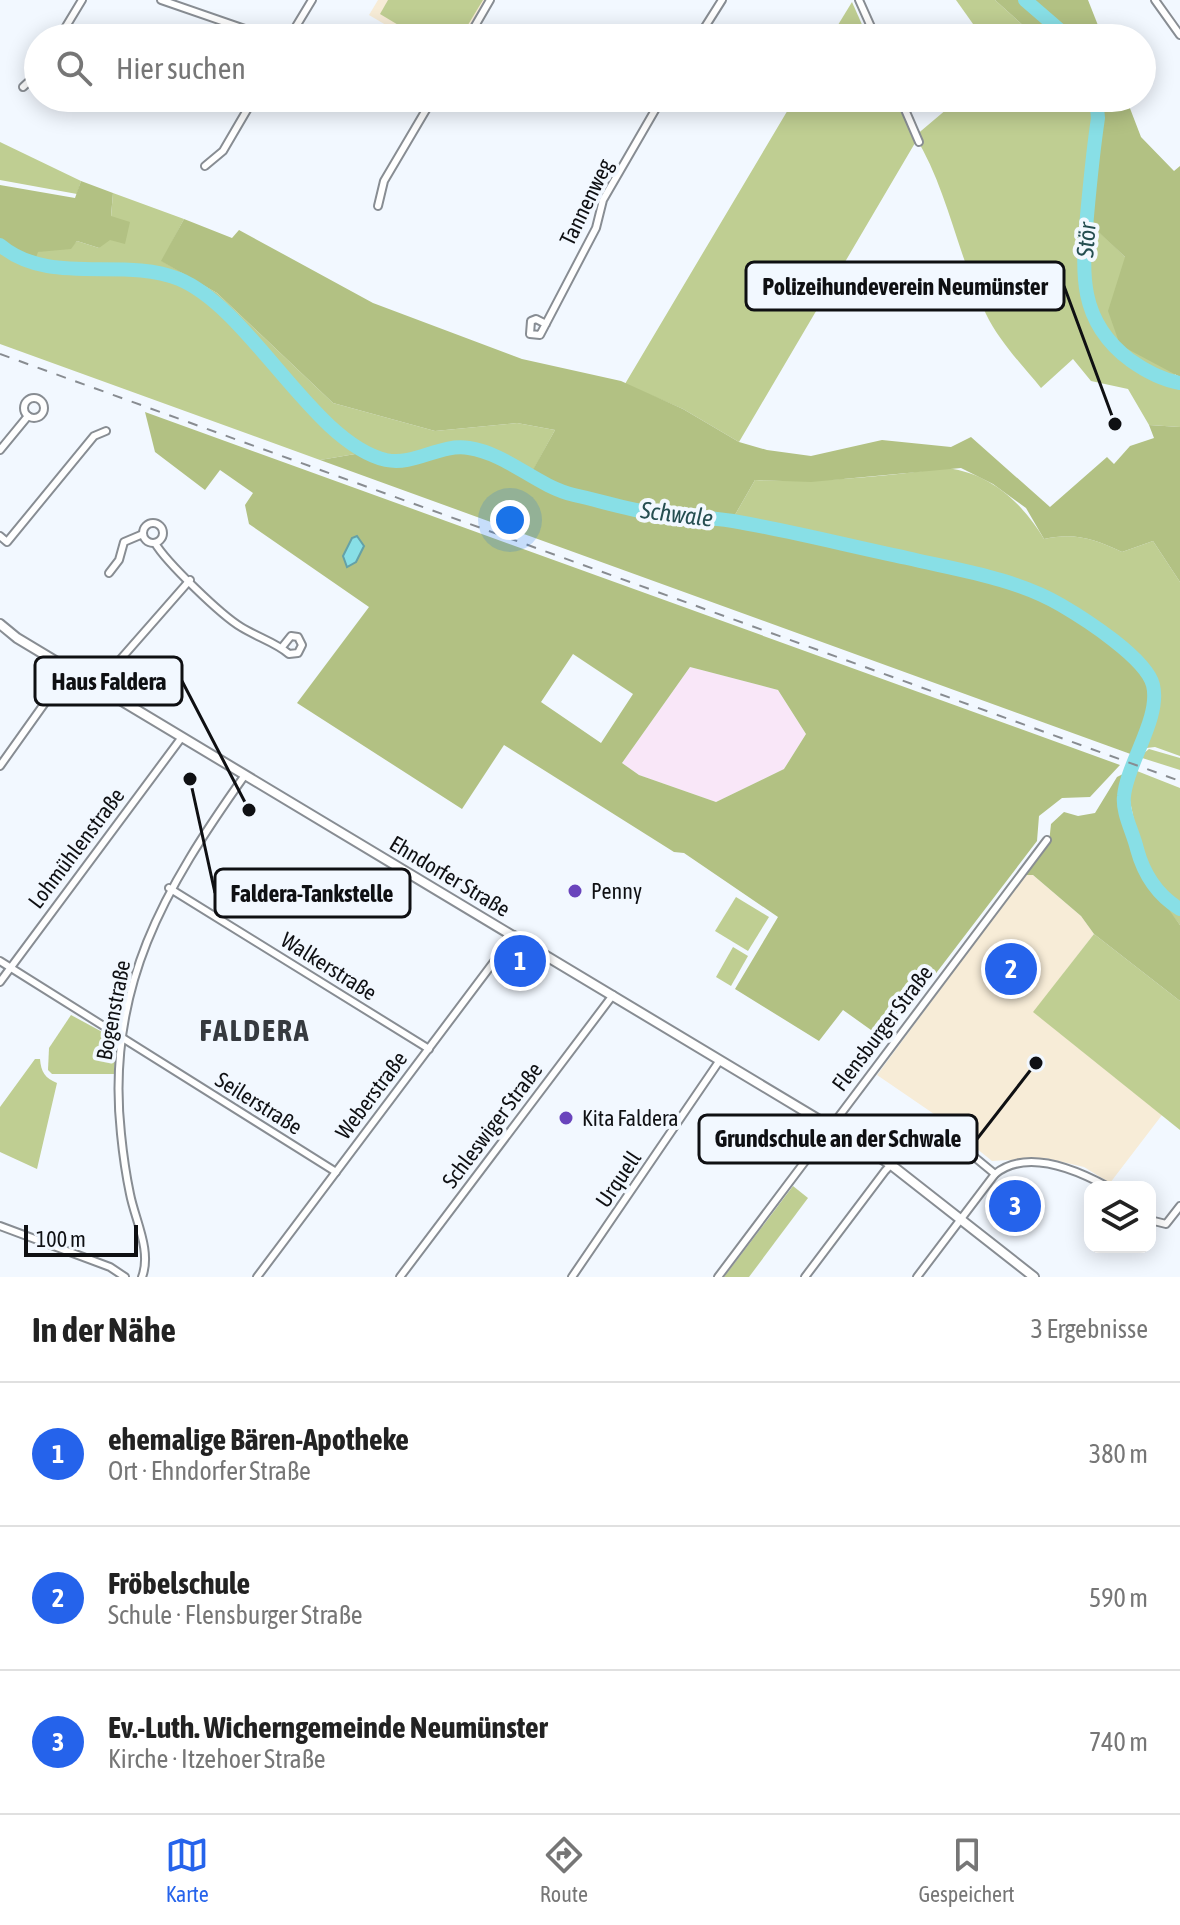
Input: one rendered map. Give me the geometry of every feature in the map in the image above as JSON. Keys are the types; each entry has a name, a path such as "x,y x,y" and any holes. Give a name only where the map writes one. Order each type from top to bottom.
{"street":[{"path":"67,24 82,0"},
{"path":"161,0 230,24"},
{"path":"297,24 312,0"},
{"path":"476,24 490,0"},
{"path":"707,24 722,0"},
{"path":"859,0 870,24"},
{"path":"1155,0 1180,35"},
{"path":"205,166 223,151 246,112"},
{"path":"378,206 384,181 425,112"},
{"name":"Tannenweg","path":"546,324 596,228 603,200 654,112"},
{"path":"906,112 919,142"},
{"path":"0,450 28,416"},
{"path":"0,536 7,542 94,436 106,431"},
{"path":"109,573 119,560 124,542 143,534 147,525 158,525 162,536 155,543"},
{"path":"143,534 220,612 238,626 283,646"},
{"path":"97,686 190,580"},
{"name":"Ehndorfer Straße","path":"0,624 97,686 890,1164 1034,1277"},
{"path":"0,766 69,669"},
{"name":"Lohmühlenstraße","path":"0,982 182,737"},
{"name":"Bogenstraße","path":"142,1277 146,1256 129,1193 120,1132 121,1039 132,986 169,888 245,775"},
{"name":"Flensburger Straße","path":"718,1277 1047,840"},
{"name":"Walkerstraße","path":"169,888 429,1049"},
{"name":"Weberstraße","path":"257,1277 514,935"},
{"name":"Seilerstraße","path":"0,961 336,1172"},
{"name":"Schleswiger Straße","path":"400,1277 613,995"},
{"name":"Urquell","path":"572,1277 720,1060"},
{"path":"805,1277 890,1164 927,1126 938,1127 995,1174"},
{"path":"917,1277 995,1174 1005,1166 1018,1163 1058,1166 1094,1181"},
{"path":"1156,1222 1166,1224 1180,1206"},
{"path":"0,1226 110,1267 125,1277"}],"shaded area":[{"path":"378,0 487,0 474,24 384,24 369,15"},
{"path":"690,667 778,690 806,734 784,769 716,802 639,775 622,763"},
{"path":"1025,875 1033,875 1081,916 1094,934 1034,1012 1162,1115 1112,1181 1107,1181 1084,1167 1045,1158 992,1161 934,1114 877,1075"}],"green space":[{"path":"388,0 483,0 468,24 397,24 380,14"},
{"path":"956,0 995,0 1022,24 973,24"},
{"path":"995,0 1088,0 1097,24 1022,24"},
{"path":"852,2 862,24 839,24"},
{"path":"787,112 901,112 915,143 739,442 683,409 625,384"},
{"path":"943,112 1097,112 1087,220 1125,257 1176,377 1180,377 1180,427 1149,425 1128,389 1091,381 1073,359 1041,388 997,334 986,314 936,179 915,136"},
{"path":"1097,112 1131,112 1141,137 1174,171 1180,166 1180,377 1120,345 1108,311 1125,257 1087,221"},
{"path":"0,142 81,181 77,194 0,180"},
{"path":"81,181 113,193 111,216 130,222 125,244 110,240 99,248 77,241 71,249 38,252 34,263 0,245 0,185 75,198"},
{"path":"113,193 184,219 162,261 217,293 333,403 435,431 517,423 555,430 530,476 441,449 410,460 387,460 367,452 320,460 0,344 0,245 24,252 70,248 77,241 99,248 111,217"},
{"path":"184,219 232,238 239,230 373,303 522,359 621,381 683,409 739,442 767,450 811,456 882,440 951,447 971,437 1050,507 1107,457 1114,464 1130,446 1154,438 1149,425 1180,427 1180,582 1153,541 1122,552 1084,538 1065,536 1044,539 1026,508 993,484 961,468 811,482 755,480 732,520 1026,587 1058,604 1116,642 1144,670 1152,684 1152,711 1136,756 320,460 367,452 387,460 410,460 441,449 464,447 491,453 530,475 555,430 517,423 435,431 333,403 217,293 161,261"},
{"path":"145,412 1120,765 1090,797 1062,798 1039,816 1037,841 885,1040 843,1010 819,1041 735,989 778,917 684,853 674,852 504,745 462,809 297,703 369,607 249,524 245,505 253,493 220,470 205,490 155,452","holes":["573,654 633,694 601,743 541,702","690,667 778,690 806,734 784,769 716,802 639,775 622,763"]},
{"path":"942,468 974,475 1002,490 1025,513 1044,539 1065,536 1084,538 1122,552 1153,541 1180,582 1180,756 1155,747 1138,749 1154,699 1152,683 1144,669 1115,641 1025,587 732,520 755,480 849,478"},
{"path":"1149,749 1180,758 1180,770 1139,757"},
{"path":"1137,771 1180,788 1180,925 1157,896 1136,830 1129,796"},
{"path":"1125,773 1120,805 1138,867 1180,925 1180,1001 1094,934 1081,916 1033,875 1025,875 1049,843 1051,824 1064,812 1078,816 1095,813 1117,777"},
{"path":"736,897 769,917 748,951 715,931"},
{"path":"1094,934 1180,1001 1180,1130 1033,1012"},
{"path":"733,947 748,956 731,986 716,977"},
{"path":"71,1015 117,1040 114,1074 52,1074 48,1070 49,1048"},
{"path":"35,1059 40,1059 44,1074 57,1083 37,1169 0,1152 0,1107"},
{"path":"793,1186 808,1198 749,1277 724,1277"}],"water":[{"path":"357,536 364,546 356,562 347,567 343,556 352,538"}],"waterway":[{"name":"Stör","path":"1025,0 1053,24"},
{"name":"Stör","path":"1097,112 1084,257 1087,295 1092,312 1113,345 1130,360 1167,380 1180,383"},
{"name":"Schwale","path":"0,245 20,258 41,265 134,270 179,279 206,295 231,318 333,429 359,449 386,460 407,460 458,447 483,451 547,485 574,495 647,512 755,525 966,571 1006,581 1061,605 1099,629 1127,652 1148,674 1153,685 1152,712 1126,783 1124,802 1126,816 1148,876 1158,891 1180,909"}],"railway":[{"path":"0,354 1180,781"}],"place":[{"name":"Polizeihundeverein Neumünster","path":"1115,424"},
{"name":"Faldera-Tankstelle","path":"190,779"},
{"name":"Haus Faldera","path":"249,810"},
{"name":"Penny","path":"575,891"},
{"name":"ehemalige Bären-Apotheke","path":"520,961"},
{"name":"Fröbelschule","path":"1011,969"},
{"name":"Grundschule an der Schwale","path":"1036,1063"},
{"name":"Kita Faldera","path":"566,1118"},
{"name":"Ev.-Luth. Wicherngemeinde Neumünster","path":"1015,1206"}],"district":[{"name":"FALDERA","path":"255,1030"}]}
